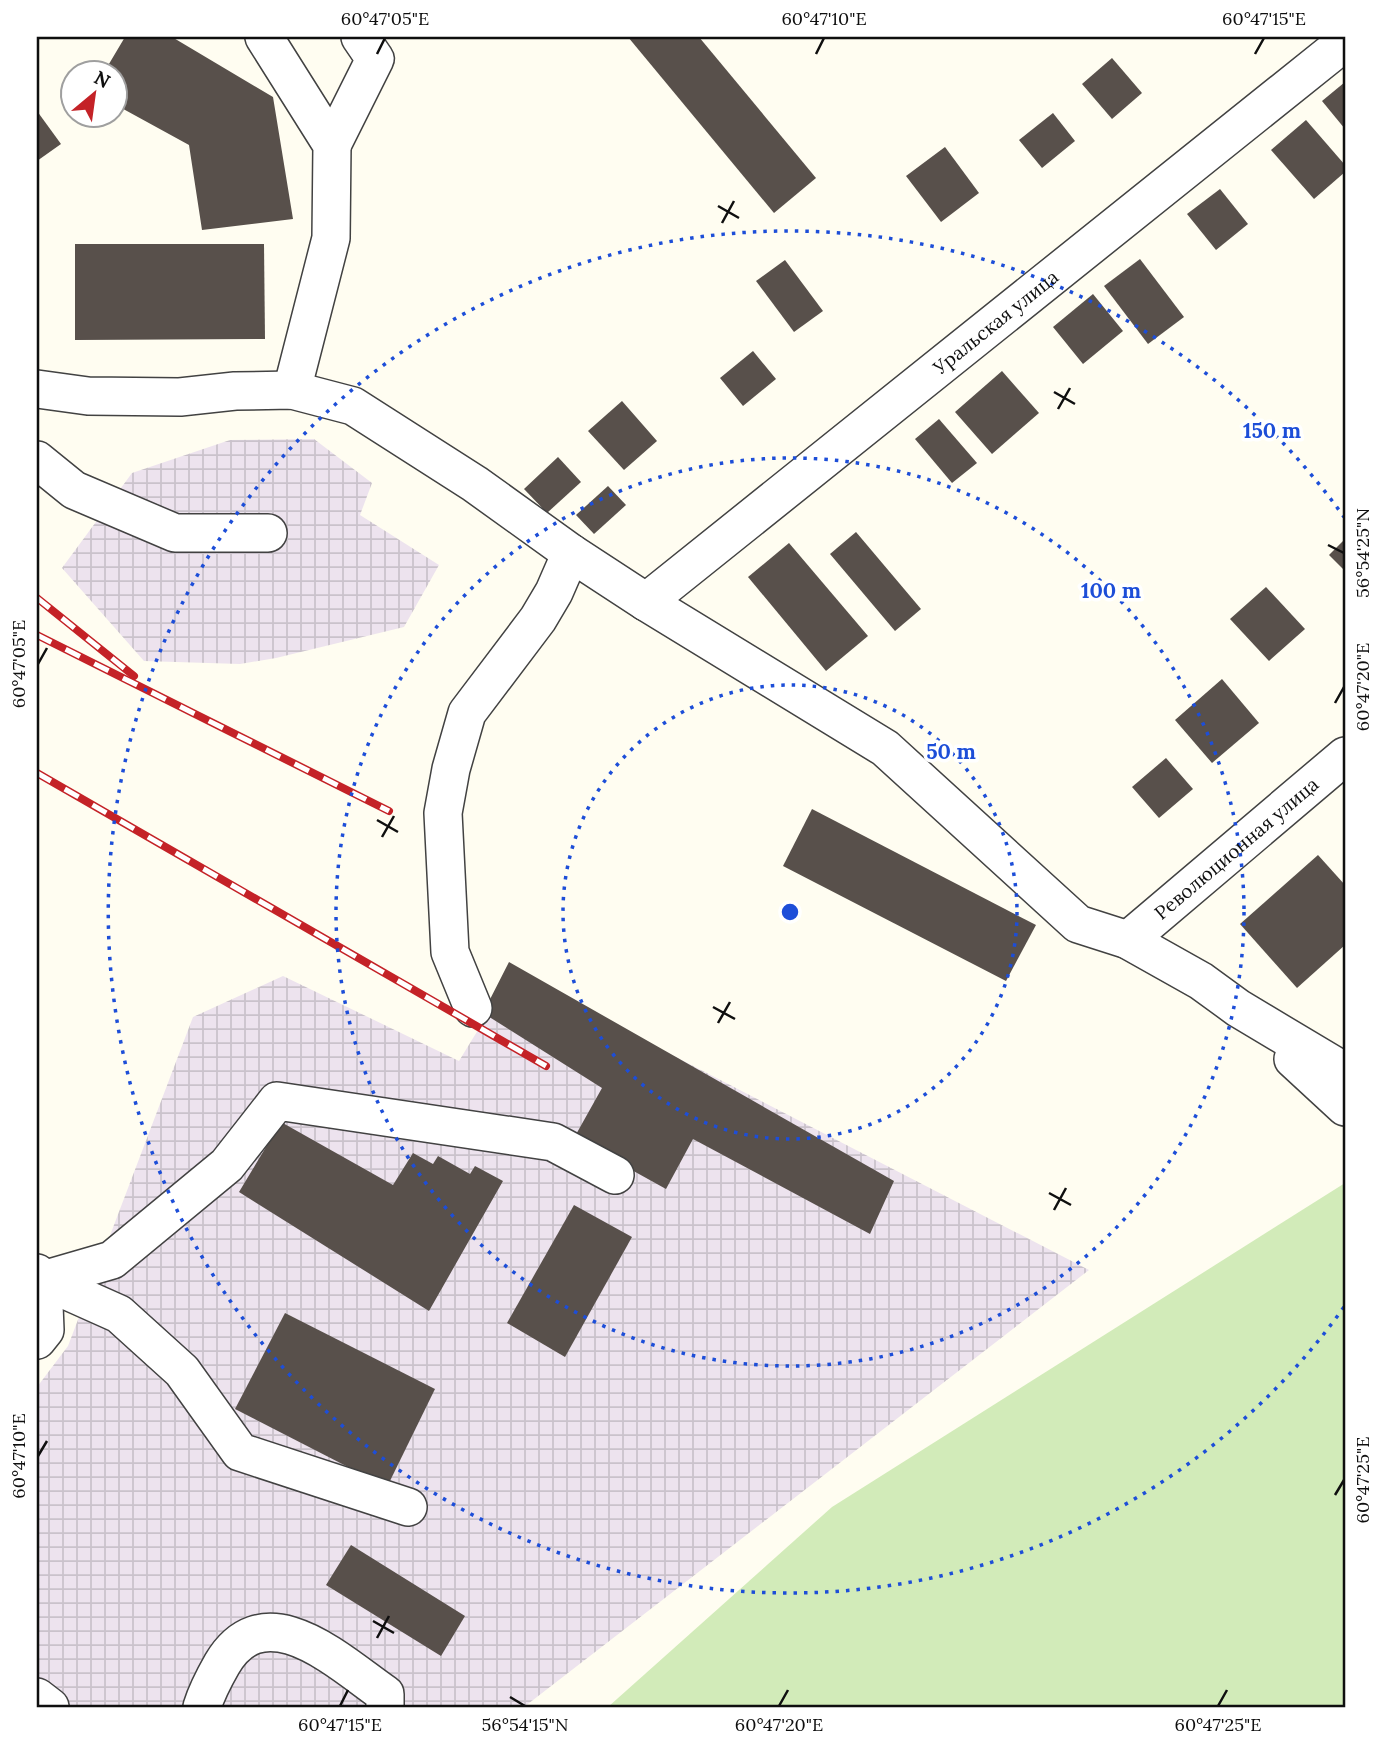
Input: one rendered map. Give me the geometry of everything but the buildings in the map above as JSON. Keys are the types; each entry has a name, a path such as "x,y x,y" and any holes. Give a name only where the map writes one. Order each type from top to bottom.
{"street":[{"path":"264,37 332,145"},
{"path":"292,390 331,238 332,145 375,59 363,38"},
{"name":"Уральская улица","path":"646,602 1345,42"},
{"path":"37,389 88,396 180,397 235,391 292,390 353,406 475,484 571,553 646,602 885,748 1078,924 1128,940 1201,981 1238,1008 1345,1072"},
{"path":"37,460 74,490 175,533 268,533"},
{"path":"473,1008 450,952 443,813 451,769 467,713 538,620 571,553"},
{"name":"Революционная улица","path":"1128,940 1345,756"},
{"path":"1238,1008 1345,1107"},
{"path":"40,1276 112,1259 227,1165 277,1101 553,1142 615,1175"},
{"path":"37,1340 44,1330 40,1276"},
{"path":"40,1276 119,1314 182,1371 240,1452 408,1507"},
{"path":"202,1707 207,1690 229,1652 247,1637 269,1631 291,1634 315,1646 385,1700"},
{"path":"37,1697 50,1707"}],"shaded area":[{"path":"314,439 372,483 360,515 439,565 404,627 240,664 144,661 62,568 132,473 230,440"},
{"path":"513,973 1089,1270 524,1707 37,1707 37,1387 68,1346 193,1017 283,976 459,1061"}],"green space":[{"path":"1345,1183 1345,1707 608,1707 832,1507"}],"railway":[{"path":"37,598 134,676"},
{"path":"37,635 389,811"},
{"path":"37,773 546,1066"}]}
